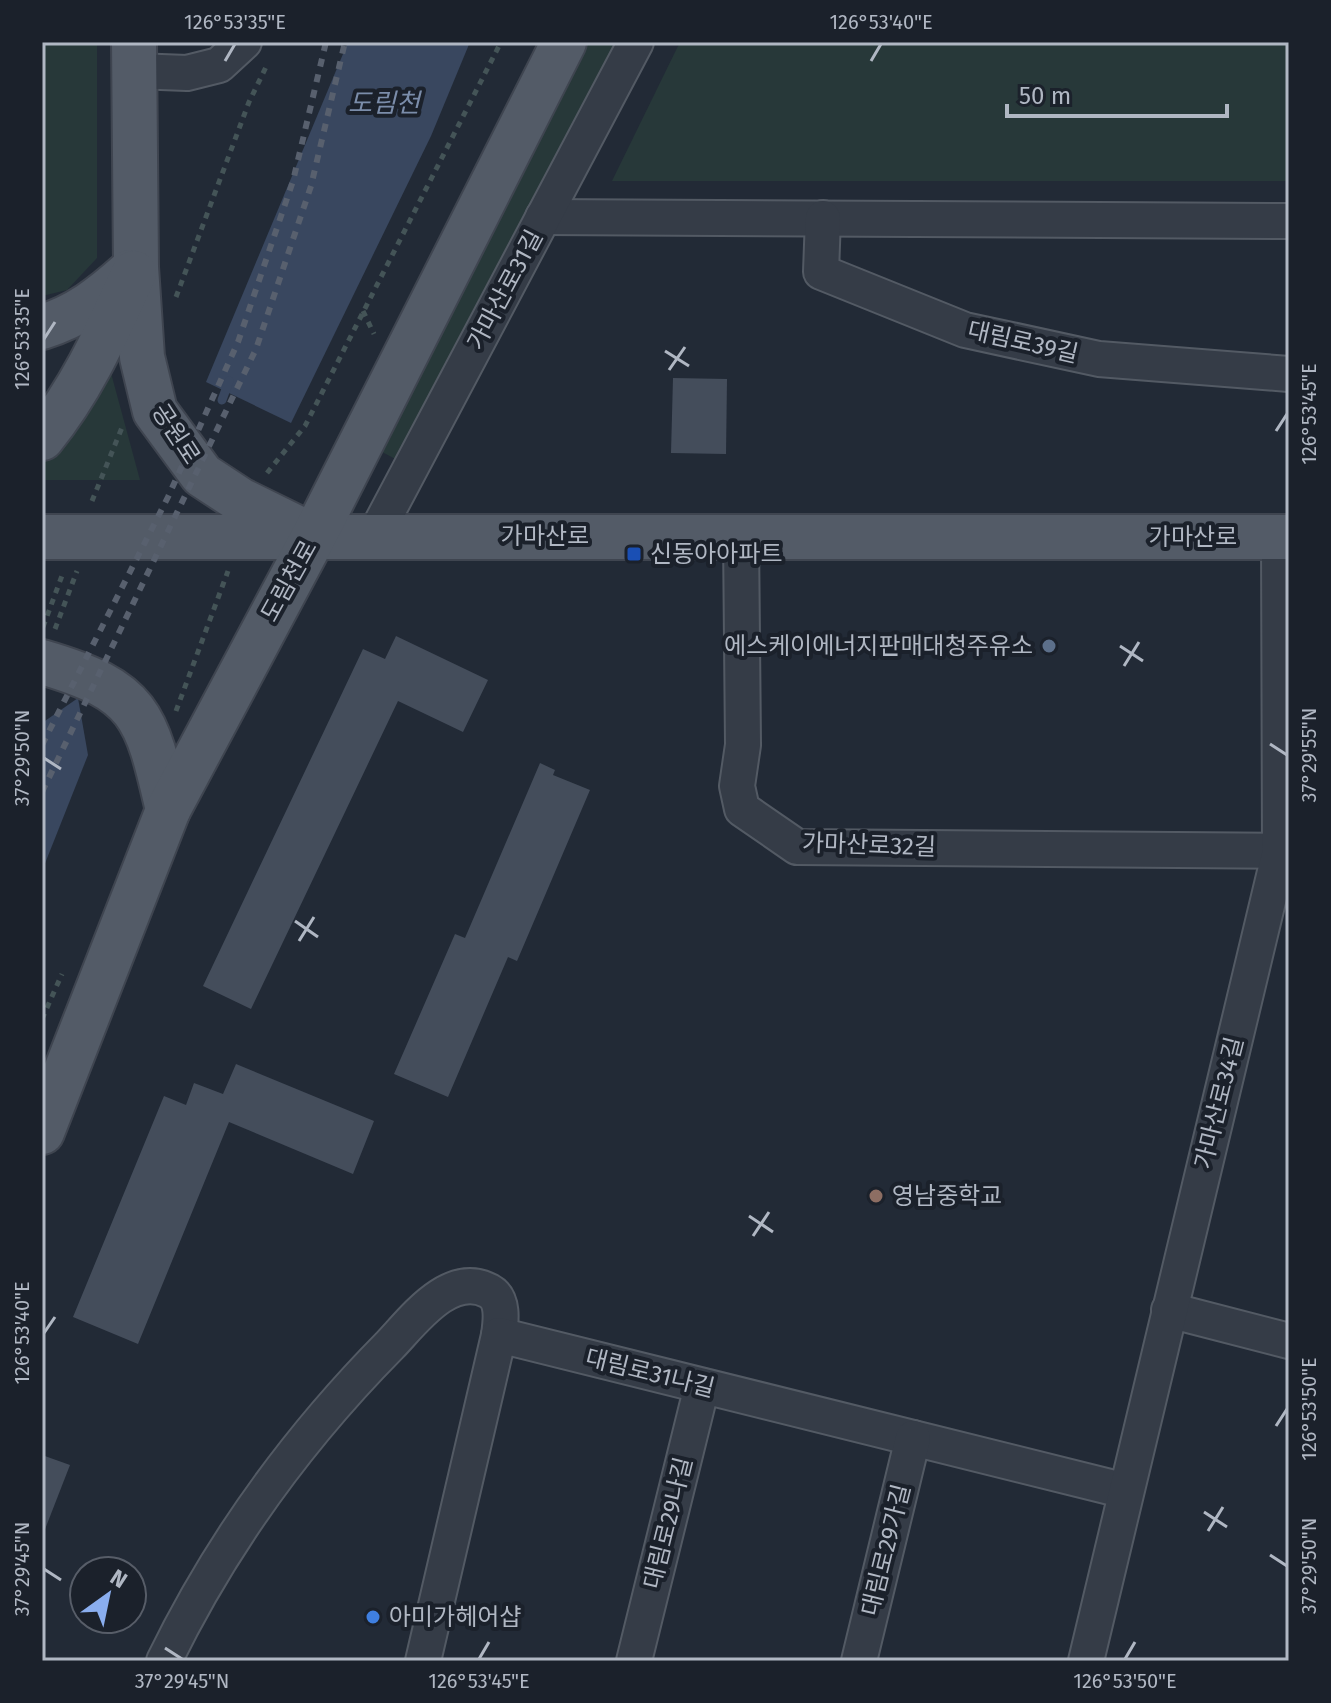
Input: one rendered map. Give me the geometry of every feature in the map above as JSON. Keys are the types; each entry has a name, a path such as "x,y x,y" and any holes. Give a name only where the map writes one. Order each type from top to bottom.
{"main road":[{"name":"도림천로","path":"42,1132 168,810 314,536 564,42"},
{"name":"공원로","path":"134,56 136,267 142,357 155,411 202,475 240,500 314,536"},
{"path":"42,327 71,318 99,300 136,267"},
{"path":"42,438 68,407 96,358 136,267"},
{"name":"가마산로","path":"42,537 1284,537"},
{"path":"47,649 124,697 142,718 153,744 168,810"}],"street":[{"path":"134,56 187,73 219,65 244,42"},
{"name":"가마산로31길","path":"374,537 636,42"},
{"path":"543,217 1289,221"},
{"name":"대림로39길","path":"823,218 821,272 965,330 1099,359 1289,374"},
{"name":"가마산로32길","path":"741,536 743,745 737,786 742,809 797,847 1285,851"},
{"name":"가마산로34길","path":"1086,1661 1169,1310 1285,851 1284,537"},
{"path":"164,1661 191,1605 285,1462 344,1391 431,1303 451,1290 486,1289 494,1294 501,1309 499,1335 423,1661"},
{"path":"1169,1310 1289,1341"},
{"name":"대림로31나길","path":"499,1335 1126,1491"},
{"name":"대림로29나길","path":"634,1661 702,1386"},
{"name":"대림로29가길","path":"859,1661 913,1438"}],"path":[{"path":"47,649 90,537"}],"shaded area":[{"path":"42,42 97,42 97,258 67,290 42,296"},
{"path":"577,42 618,42 399,461 371,446"},
{"path":"680,42 1289,42 1289,181 612,181"},
{"path":"111,373 140,480 42,480 42,455 72,425"}],"water":[{"name":"도림천","path":"348,42 470,42 431,136 291,423 206,382"},
{"path":"78,698 88,755 42,871 42,723"}],"building":[{"path":"673,378 727,379 726,454 671,453"},
{"path":"396,636 488,680 463,732 398,701 251,1009 203,986 363,649 385,659"},
{"path":"540,763 555,770 553,775 590,790 517,961 508,957 448,1097 394,1074 455,934 465,938"},
{"path":"236,1064 374,1121 353,1174 229,1122 138,1344 73,1317 164,1096 186,1105 194,1083 223,1094"},
{"path":"42,1455 70,1465 42,1537"}],"waterway":[{"name":"도림천","path":"222,400 229,381"}],"railway":[{"path":"42,745 168,497 238,342 293,181 326,42"},
{"path":"42,792 256,349 311,186 345,42"}],"place":[{"name":"신동아아파트","path":"634,554"},
{"name":"에스케이에너지판매대청주유소","path":"1049,646"},
{"name":"영남중학교","path":"876,1196"},
{"name":"아미가헤어샵","path":"373,1617"}]}
